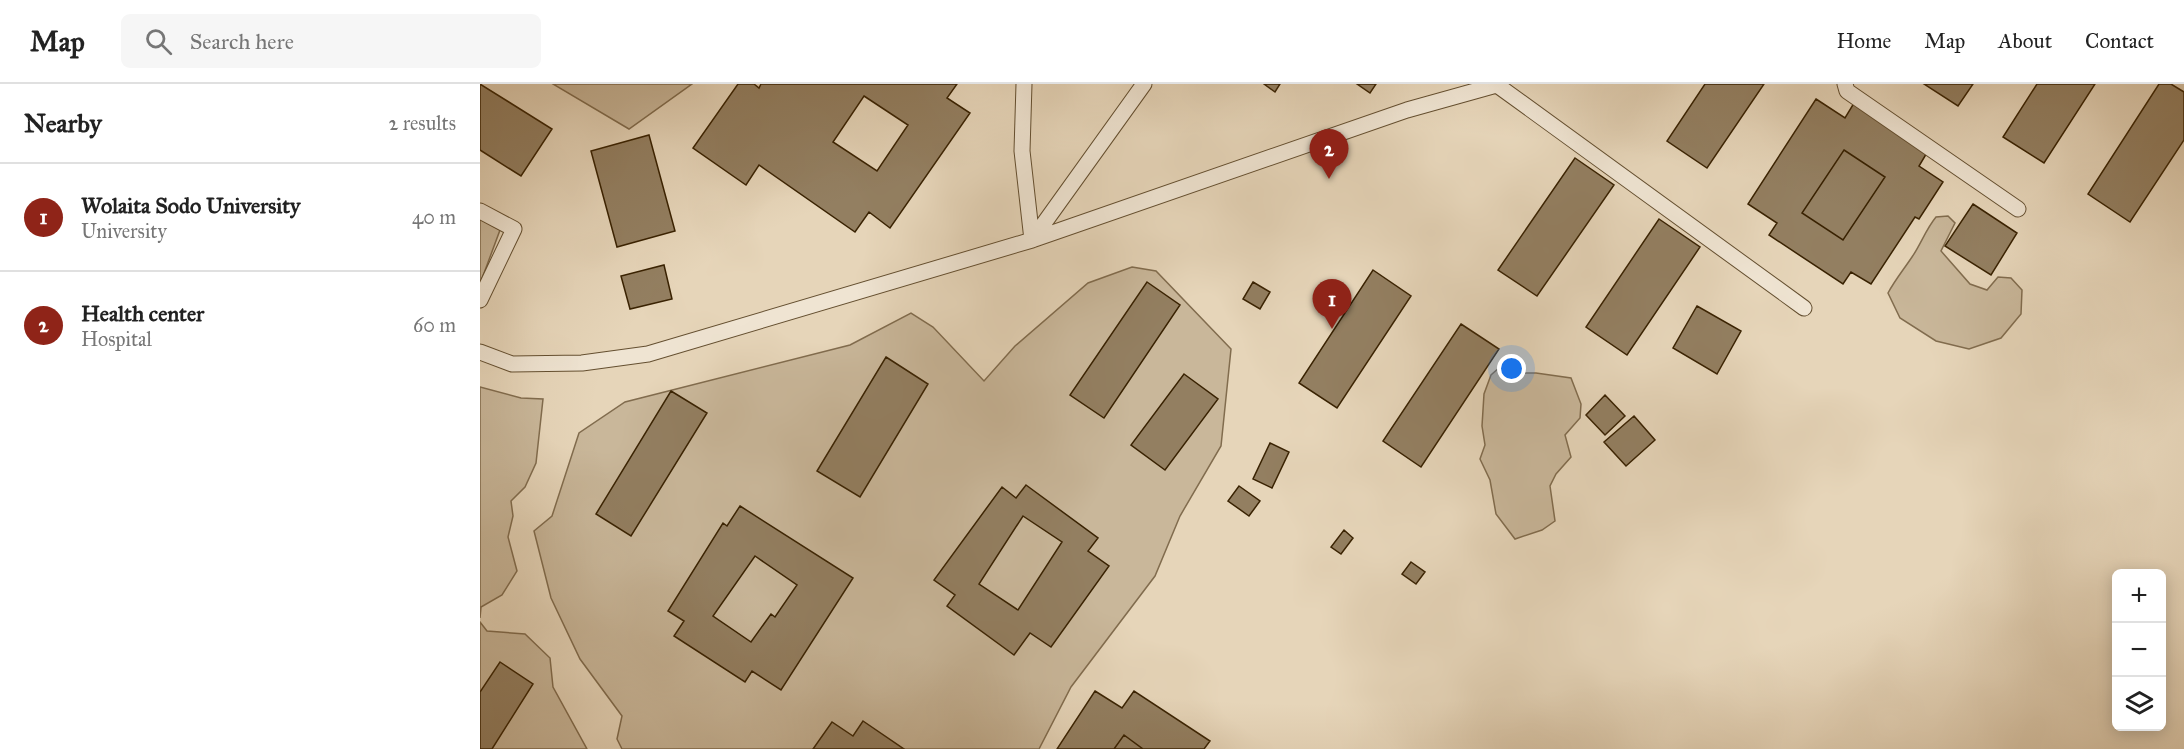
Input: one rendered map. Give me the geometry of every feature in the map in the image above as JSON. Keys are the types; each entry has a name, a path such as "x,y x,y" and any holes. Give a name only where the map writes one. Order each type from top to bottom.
{"lane":[{"path":"1024,84 1022,151 1032,240"},
{"path":"1032,240 1144,84"},
{"path":"1845,84 1847,91 2018,209"},
{"path":"480,352 512,364 582,363 648,354 1032,240 1407,110 1495,85 1804,308"},
{"path":"480,211 514,229 480,300"}],"shaded area":[{"path":"553,84 692,84 629,129"},
{"path":"1948,216 1955,223 1941,251 1970,284 1987,290 1998,277 2011,278 2022,290 2021,314 2001,338 1969,349 1936,341 1900,318 1888,293 1936,217"},
{"path":"480,219 500,230 480,284"},
{"path":"1132,267 1156,271 1231,349 1221,446 1180,516 1155,576 1071,687 1039,749 622,749 617,739 622,716 580,659 551,598 534,531 552,516 579,433 625,402 850,345 911,313 933,327 984,381 1015,346 1088,283"},
{"path":"1499,368 1509,373 1536,373 1571,378 1581,404 1580,418 1565,435 1571,457 1556,474 1550,486 1555,521 1542,530 1515,539 1496,514 1490,480 1480,459 1485,445 1482,426 1484,394 1491,375"},
{"path":"480,387 521,398 543,399 536,463 525,487 511,501 513,516 508,537 517,571 502,595 481,607 480,618"},
{"path":"480,622 487,631 525,634 550,658 553,687 587,749 480,749"}],"building":[{"path":"480,84 552,129 521,176 480,150"},
{"path":"738,84 754,84 759,88 761,84 957,84 947,98 970,113 890,228 869,212 855,232 759,165 746,185 693,148","holes":["864,96 908,125 877,171 833,142"]},
{"path":"1264,84 1280,84 1275,92"},
{"path":"1357,84 1376,84 1370,93"},
{"path":"1705,84 1764,84 1707,168 1667,141"},
{"path":"1924,84 1973,84 1958,106"},
{"path":"2037,84 2095,84 2044,163 2003,137"},
{"path":"2159,84 2171,84 2184,92 2184,140 2130,222 2088,194"},
{"path":"1816,99 1845,118 1854,103 1928,151 1919,166 1943,182 1919,219 1915,217 1871,284 1851,272 1843,284 1769,235 1777,223 1748,204","holes":["1844,150 1885,177 1843,240 1802,213"]},
{"path":"649,135 675,231 617,247 591,151"},
{"path":"1844,150 1885,177 1843,240 1802,213"},
{"path":"1575,158 1614,185 1537,296 1498,270"},
{"path":"1973,204 2017,233 1991,275 1945,246"},
{"path":"1659,219 1700,247 1627,355 1586,327"},
{"path":"664,265 672,299 630,309 621,276"},
{"path":"1373,270 1411,296 1337,408 1299,383"},
{"path":"1147,282 1180,305 1104,418 1070,395"},
{"path":"1253,282 1270,292 1260,309 1243,299"},
{"path":"1697,306 1741,331 1717,374 1673,348"},
{"path":"1461,324 1499,349 1421,467 1383,441"},
{"path":"886,357 928,384 860,497 817,471"},
{"path":"1184,374 1218,399 1165,470 1131,445"},
{"path":"671,391 707,413 631,536 596,514"},
{"path":"1605,395 1625,416 1605,435 1586,415"},
{"path":"1634,416 1655,440 1626,466 1604,442"},
{"path":"1270,443 1289,452 1272,488 1253,479"},
{"path":"1026,485 1098,538 1088,551 1109,566 1051,647 1030,633 1014,655 947,606 955,595 934,580 1002,487 1016,498","holes":["1023,516 1062,542 1018,610 979,584"]},
{"path":"1239,486 1260,501 1249,516 1228,501"},
{"path":"740,506 853,578 781,690 752,671 745,682 674,636 684,621 668,611 723,523 727,526","holes":["755,556 797,585 775,617 771,614 751,642 713,616"]},
{"path":"1344,530 1353,538 1341,554 1331,547"},
{"path":"1411,562 1425,572 1416,584 1402,574"},
{"path":"500,662 533,684 492,749 480,749 480,692"},
{"path":"1095,691 1122,708 1134,691 1210,741 1204,749 1143,749 1124,735 1114,749 1057,749"},
{"path":"863,721 904,749 813,749 832,722 853,736"},
{"path":"1124,735 1143,749 1114,749"}],"place":[{"name":"Health center","path":"1329,179"},
{"name":"Wolaita Sodo University","path":"1332,329"}]}
